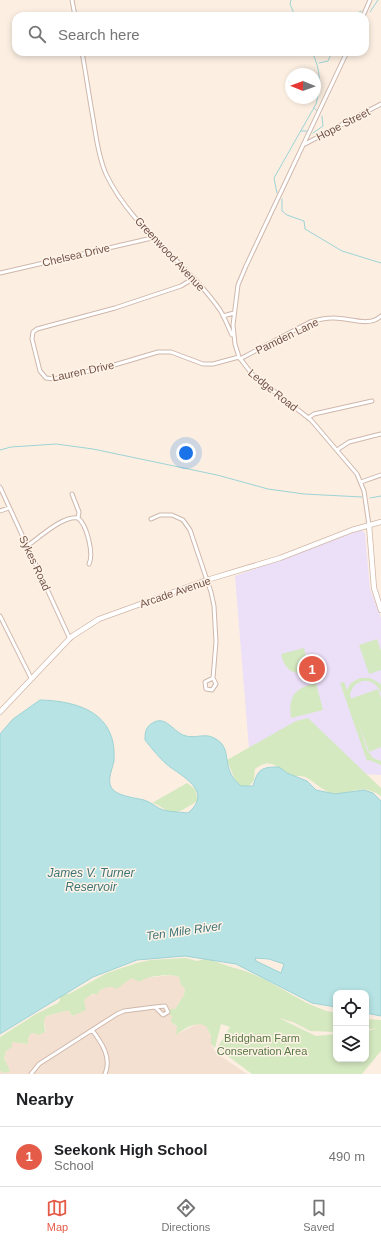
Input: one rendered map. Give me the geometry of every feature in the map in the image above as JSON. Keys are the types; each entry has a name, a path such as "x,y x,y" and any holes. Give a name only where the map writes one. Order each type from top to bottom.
{"main road":[{"name":"Arcade Avenue","path":"0,712 70,639 85,626 99,619 207,580 270,562 369,525 381,522"},
{"name":"Ledge Road","path":"369,525 374,588 381,610"}],"street":[{"path":"72,0 74,12"},
{"path":"365,12 370,0"},
{"name":"Greenwood Avenue","path":"83,56 97,145 106,173 122,200 152,238 194,278 223,316 234,339"},
{"name":"Ledge Road","path":"345,56 238,285 234,313 234,339 240,358 252,374 308,418 356,474 364,491 369,525"},
{"name":"Hope Street","path":"304,144 380,106"},
{"name":"Chelsea Drive","path":"0,273 152,238"},
{"name":"Lauren Drive","path":"194,278 181,286 111,310 37,329 33,334 32,339 42,374 47,379 54,379 111,366 158,352 171,352 203,364 214,364 240,358"},
{"path":"223,316 234,313"},
{"name":"Pamden Lane","path":"240,358 310,322 320,319 340,318 370,322 376,321 381,316"},
{"path":"308,418 314,414 372,401"},
{"path":"337,450 349,442 381,434"},
{"path":"361,482 381,475"},
{"name":"Sykes Road","path":"0,487 70,639"},
{"path":"72,494 79,512 78,518 82,523 92,552 89,564"},
{"path":"0,512 10,508"},
{"path":"151,519 160,515 172,515 183,520 190,530 211,592 214,613 216,660 213,678"},
{"path":"27,546 54,526 73,518 78,518"},
{"path":"0,616 31,678"},
{"path":"31,1074 39,1064 124,1011 155,1007"},
{"path":"92,1030 103,1046 107,1058 108,1065 105,1074"}],"shaded area":[{"path":"361,530 365,533 370,589 381,618 381,775 361,774 303,719 249,749 235,576"},
{"path":"173,975 179,977 181,985 185,989 184,995 175,1009 167,1013 172,1016 173,1024 177,1026 177,1034 199,1023 206,1025 211,1037 211,1044 216,1053 247,1074 0,1074 0,1071 5,1073 7,1067 4,1055 12,1042 27,1044 30,1034 46,1031 44,1021 46,1016 69,1011 72,1016 82,1011 84,1000 90,995 97,994 105,987 120,986 131,978 141,981 145,978"}],"green space":[{"path":"377,639 381,651 381,670 369,674 359,645"},
{"path":"304,648 310,672 295,673 285,665 281,654"},
{"path":"360,678 370,678 381,684 381,693 378,687 369,681 360,682 352,689 350,695 367,750 373,758 381,761 381,765 369,760 367,761 340,683 344,682 347,690 351,683"},
{"path":"316,683 323,710 291,718 290,710 294,694 303,687"},
{"path":"378,689 381,698 381,747 369,752 350,699"},
{"path":"308,718 381,788 381,796 365,790 334,794 328,792 305,777 290,775 273,764 261,765 255,769 254,780 249,786 242,788 235,780 227,760 296,721"},
{"path":"187,783 195,789 198,801 186,808 178,812 170,812 152,803"},
{"name":"Bridgham Farm Conservation Area","path":"186,958 197,961 209,958 249,973 305,1002 333,1012 333,1032 310,1031 295,1023 279,1018 316,1036 333,1034 333,1062 369,1062 369,1031 376,1028 369,1029 369,1019 381,1020 381,1051 362,1074 252,1074 217,1048 230,1027 221,1024 215,1048 211,1044 211,1036 206,1026 198,1024 194,1025 176,1035 177,1026 171,1022 172,1016 167,1013 168,1009 175,1009 184,995 185,989 181,985 179,977 165,975 147,978 140,982 131,978 117,989 113,987 104,988 100,990 98,994 92,994 84,1000 86,1010 72,1016 69,1011 66,1011 46,1016 44,1021 45,1032 39,1035 34,1033 30,1034 28,1044 12,1042 12,1047 6,1051 4,1058 10,1071 5,1073 0,1071 0,1037 36,1014 58,1003 60,996 63,994 69,994 107,973 150,960"}],"water":[{"name":"James V. Turner Reservoir","path":"40,700 69,703 82,707 93,713 102,721 109,731 113,744 114,760 110,784 113,790 121,795 147,801 166,811 188,813 195,806 198,799 194,787 183,776 163,761 145,740 146,729 156,721 165,722 186,736 207,736 216,739 224,747 231,774 241,786 253,786 261,770 279,767 287,773 307,781 316,790 335,794 364,790 373,793 381,801 381,1016 369,1014 369,990 333,990 333,1006 312,1003 236,964 185,956 137,960 93,977 0,1034 0,734 13,719","holes":["255,958 269,959 284,964 281,973 256,961"]}],"waterway":[{"path":"291,0 290,4 293,12"},
{"path":"370,12 378,0"},
{"path":"277,193 274,178 316,104 319,90 319,71 314,56"},
{"path":"319,63 328,61 330,56"},
{"path":"314,108 317,111"},
{"path":"313,133 323,126 322,116"},
{"path":"301,131 307,131"},
{"path":"282,199 282,211 287,215 304,221 305,229 342,251 381,263"},
{"path":"0,450 11,447 56,444 93,449 217,475 268,489 304,494 362,497"},
{"path":"370,498 381,496"}],"place":[{"name":"Seekonk High School","path":"312,669"}],"water label":[{"name":"Ten Mile River","path":"184,931"}]}
